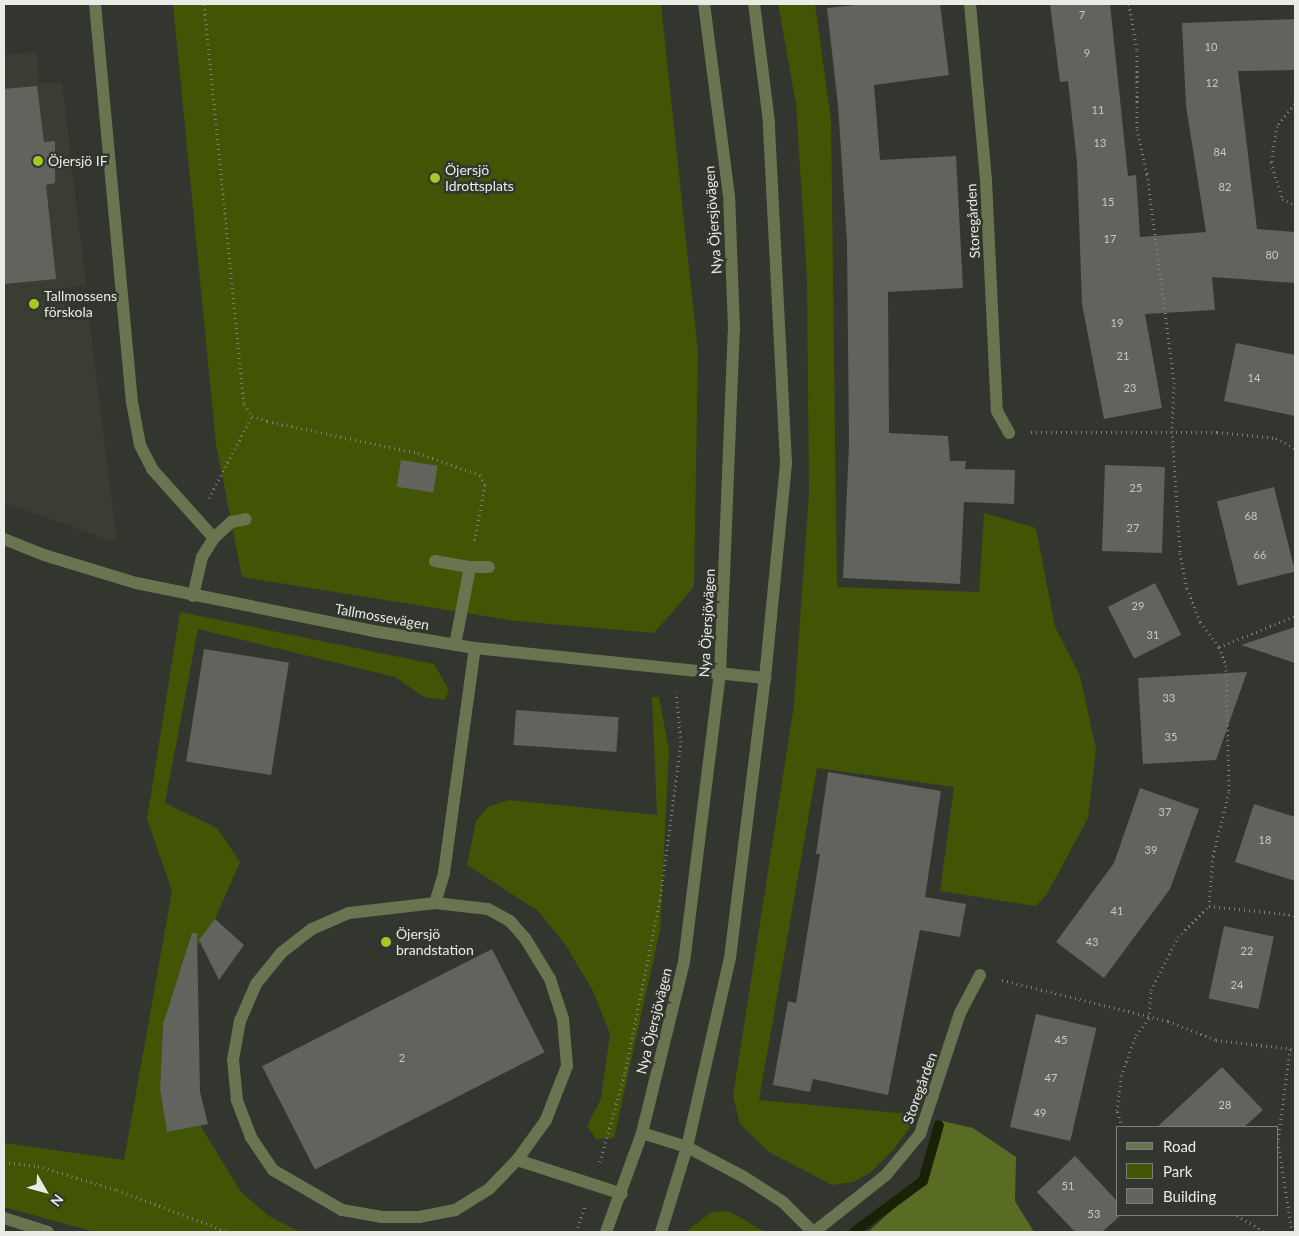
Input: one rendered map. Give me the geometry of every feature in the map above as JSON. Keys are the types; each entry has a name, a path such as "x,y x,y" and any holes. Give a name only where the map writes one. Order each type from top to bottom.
{"street":[{"path":"95,4 132,402 140,445 152,469 214,538"},
{"name":"Nya Öjersjövägen","path":"606,1232 622,1194 642,1133 684,962 720,674 734,330 728,196 704,4"},
{"path":"661,1232 687,1147 730,958 765,678 786,463 769,122 754,4"},
{"name":"Storegården","path":"970,4 986,181 996,411 1009,433"},
{"path":"193,596 202,557 214,538 230,522 246,518"},
{"name":"Tallmossevägen","path":"4,538 89,570 193,596 455,645 765,678"},
{"path":"436,561 470,567 489,567"},
{"path":"455,645 470,567"},
{"path":"435,903 444,873 475,648"},
{"path":"435,903 488,908 510,921 550,979 563,1019 567,1066 546,1120 517,1160 489,1189 455,1210 410,1217 342,1210 273,1170 251,1137 237,1100 234,1060 240,1021 256,984 281,953 312,929 349,913 435,903"},
{"name":"Storegården","path":"642,1133 687,1147 783,1202 813,1232 886,1175 920,1134 960,1013 980,975"},
{"path":"517,1160 622,1194"},
{"path":"4,1218 48,1232"}],"path":[{"path":"204,4 244,404 252,416 418,454 480,475 484,485 470,567"},
{"path":"1122,1126 1117,1111 1121,1076 1136,1035 1148,1018 1151,990 1178,937 1210,906 1213,856 1228,792 1226,665 1220,646 1200,622 1187,588 1180,553 1172,431 1174,382 1147,174 1137,129 1136,51 1129,4"},
{"path":"1295,104 1277,126 1271,162 1282,199 1295,205"},
{"path":"195,518 252,416"},
{"path":"1009,433 1172,431 1276,438 1295,448"},
{"path":"1220,646 1295,616"},
{"path":"576,1232 593,1184 625,1073 660,900 681,742 675,700 678,670"},
{"path":"1210,906 1295,915"},
{"path":"980,975 1148,1018 1216,1040 1295,1048"},
{"path":"1279,1135 1290,1049"},
{"path":"1279,1149 1292,1232"},
{"path":"4,1162 38,1166 117,1190 229,1232"},
{"path":"1239,1216 1264,1232"}],"shaded area":[{"name":"Tallmossens förskola","path":"37,52 39,83 62,83 86,285 63,288 66,320 89,320 117,543 4,502 4,55"}],"green space":[{"name":"Öjersjö Idrottsplats","path":"173,4 661,4 698,353 694,587 654,633 516,621 242,577 216,444"},
{"path":"778,4 815,4 831,120 837,587 979,592 984,513 1036,528 1055,627 1080,676 1096,749 1088,818 1047,894 1036,906 940,891 954,787 817,768 759,1100 919,1115 894,1149 870,1173 853,1182 832,1185 769,1152 740,1124 733,1096 794,705 809,493 807,280 796,104"},
{"path":"180,612 434,664 449,690 445,700 424,697 395,677 198,629 165,803 217,828 240,862 215,919 179,973 163,1024 160,1089 167,1132 200,1125 241,1192 269,1216 300,1232 95,1232 4,1207 4,1143 124,1160 172,891 147,819"},
{"path":"652,697 659,697 669,750 660,930 614,1138 596,1139 587,1126 601,1099 610,1034 593,991 565,944 538,911 467,865 476,821 488,807 509,800 657,815"},
{"path":"942,1121 973,1128 1016,1157 1015,1201 1034,1232 868,1232 924,1181"},
{"path":"729,1211 765,1232 685,1232 712,1212"}],"building":[{"path":"865,4 940,4 949,75 874,85 880,160 956,156 963,288 888,292 889,433 948,436 950,461 966,461 965,469 1015,470 1014,504 964,502 960,584 843,578 849,445 847,242 838,105 827,8"},
{"path":"1050,4 1110,4 1128,176 1136,175 1140,237 1206,232 1186,106 1182,23 1295,19 1295,70 1238,71 1257,229 1295,232 1295,283 1212,277 1215,310 1145,314 1162,408 1104,419 1082,304 1077,162 1068,81 1060,82"},
{"path":"37,86 44,142 55,141 55,183 46,185 56,279 4,284 4,89"},
{"path":"1236,343 1295,355 1295,416 1224,401"},
{"path":"401,460 438,466 433,492 397,487"},
{"path":"1105,465 1165,467 1162,553 1102,551"},
{"path":"1274,487 1295,571 1238,586 1217,501"},
{"path":"1155,583 1181,635 1134,659 1108,607"},
{"path":"1295,627 1295,663 1241,645"},
{"path":"204,649 289,662 271,775 186,762"},
{"path":"1247,672 1216,760 1143,764 1138,678"},
{"path":"516,710 619,717 616,752 514,745"},
{"path":"828,772 941,791 925,897 966,904 960,937 920,930 888,1095 813,1079 810,1092 773,1085 788,1001 796,1003 820,854 816,854"},
{"path":"1140,788 1199,809 1170,889 1104,978 1056,942 1114,863"},
{"path":"1254,804 1295,817 1295,881 1235,862"},
{"path":"215,919 244,945 219,980 199,940"},
{"path":"1224,926 1274,937 1259,1009 1209,998"},
{"path":"192,933 197,933 200,1092 208,1124 167,1132 160,1089 163,1024"},
{"path":"492,949 545,1052 315,1169 262,1066"},
{"path":"1036,1014 1096,1028 1070,1141 1010,1127"},
{"path":"1222,1067 1263,1110 1245,1126 1158,1126"},
{"path":"1075,1156 1116,1200 1116,1216 1120,1216 1102,1232 1075,1232 1037,1192"}],"waterway":[{"path":"854,1232 923,1181 939,1125"}],"place":[{"name":"Öjersjö IF","path":"38,161"},
{"name":"Öjersjö Idrottsplats","path":"435,178"},
{"name":"Tallmossens förskola","path":"34,304"},
{"name":"Öjersjö brandstation","path":"386,942"}]}
